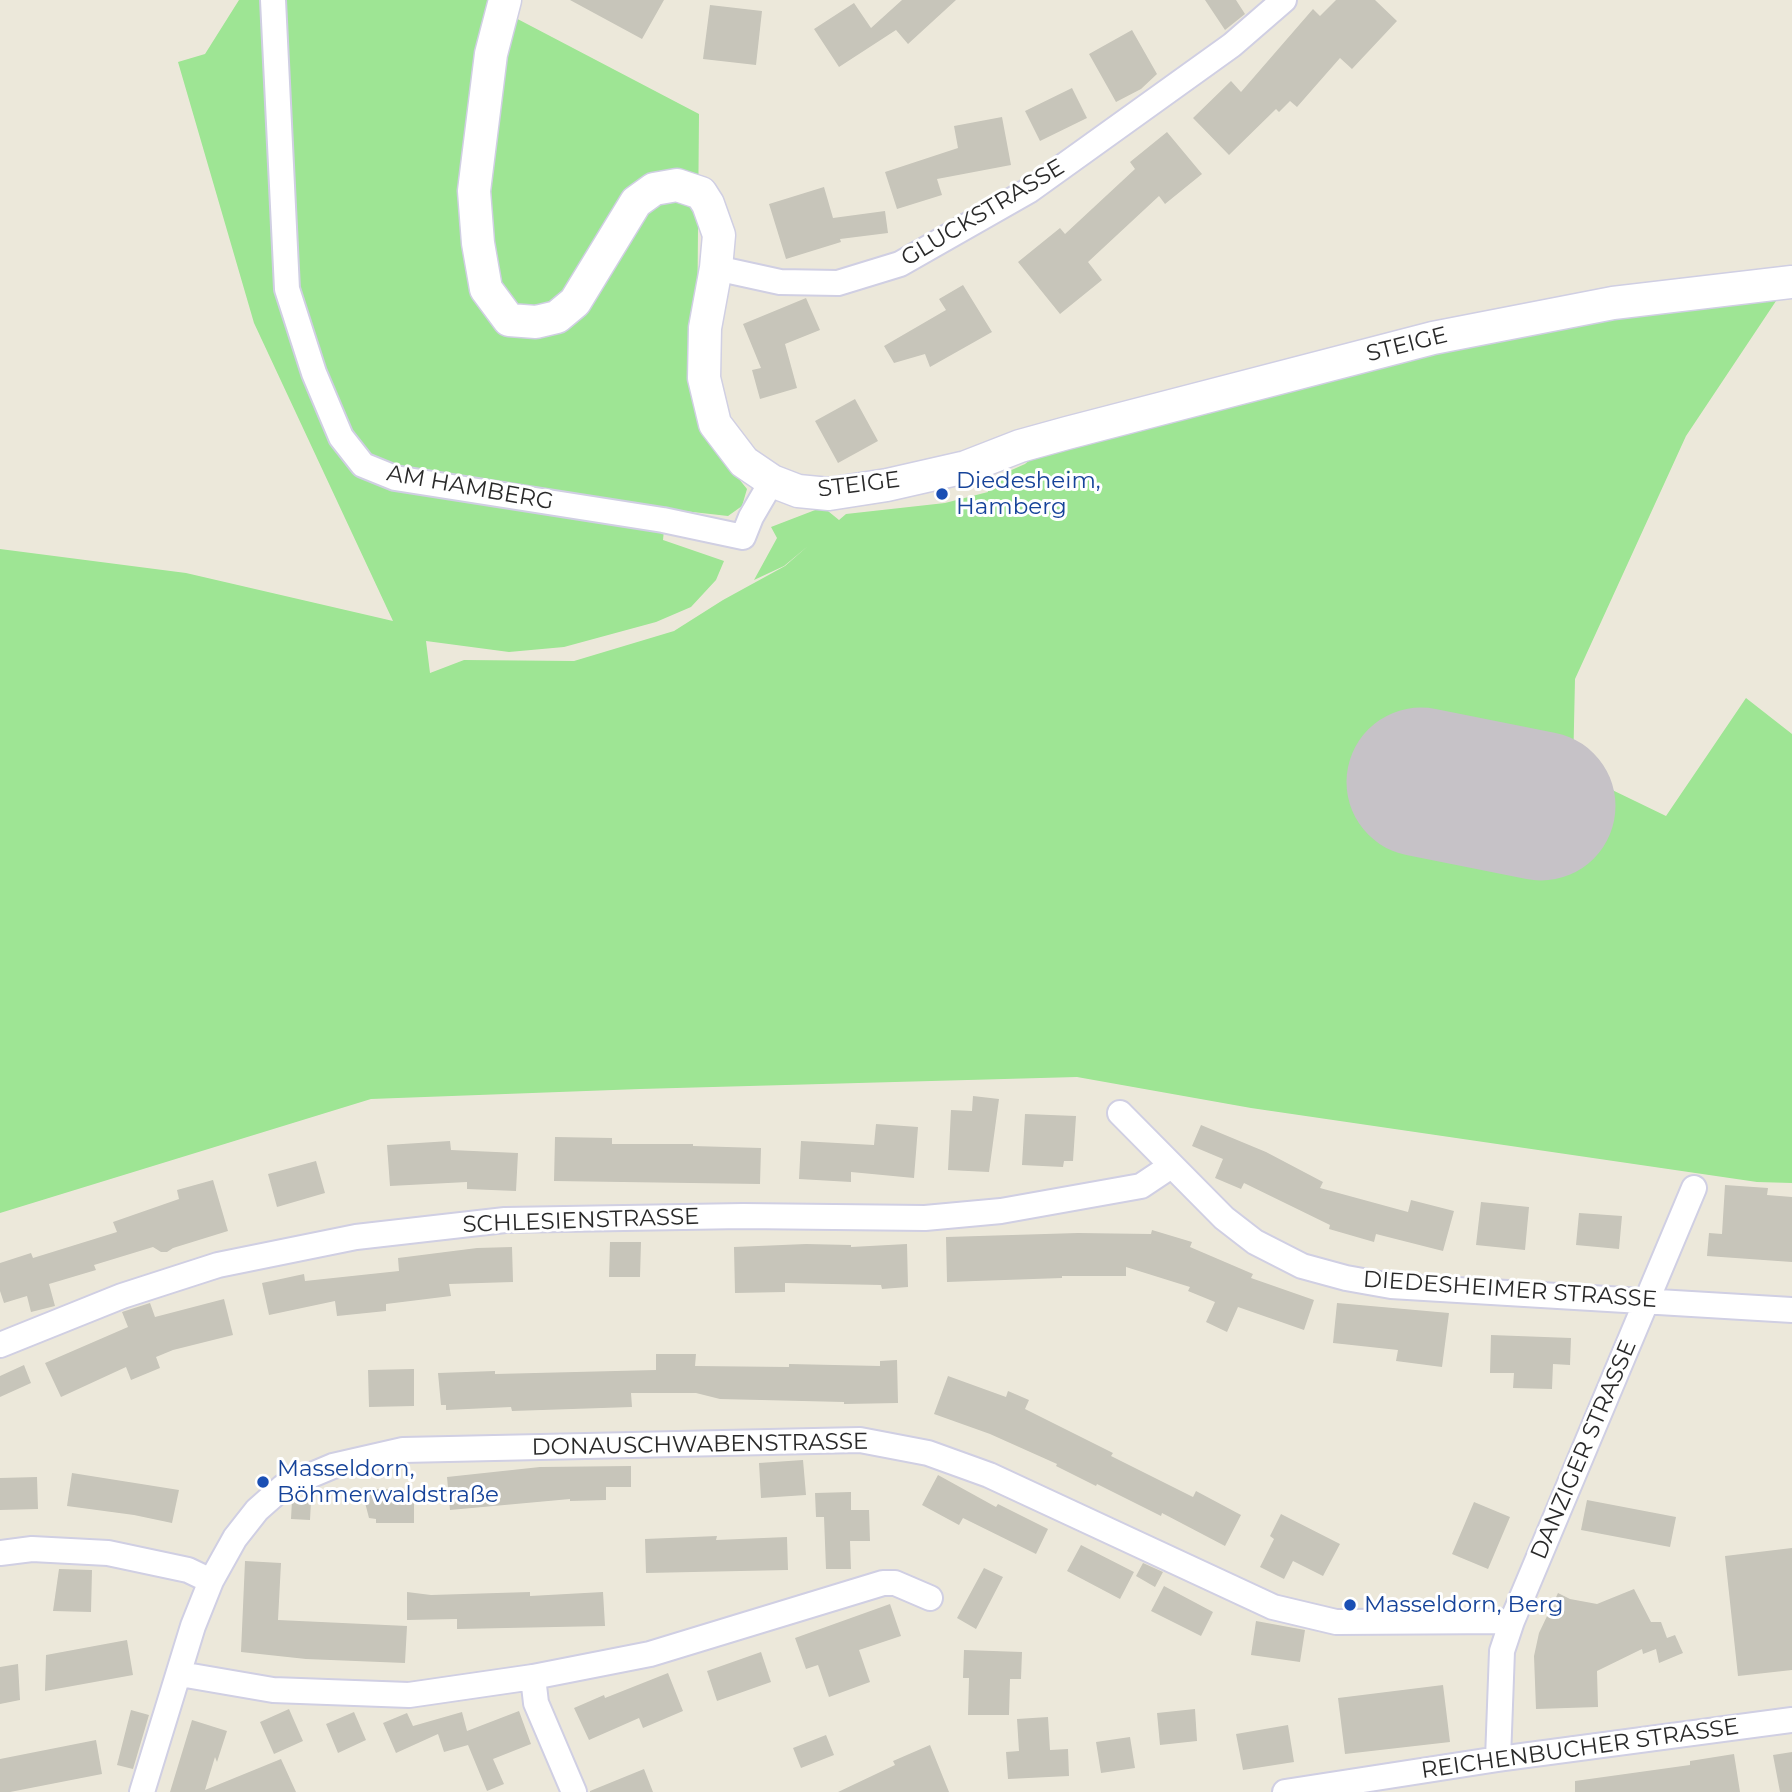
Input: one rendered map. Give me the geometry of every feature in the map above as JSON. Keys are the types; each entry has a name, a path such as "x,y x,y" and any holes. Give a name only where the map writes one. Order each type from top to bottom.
{"street":[{"name":"AM HAMBERG","path":"273,0 287,289 314,373 341,437 363,465 395,478 663,520 743,537 772,481"},
{"name":"STEIGE","path":"505,0 491,54 474,191 478,243 486,289 509,320 536,322 557,317 575,302 636,202 654,189 677,185 701,193 708,204 719,235 705,328 704,378 715,424 744,462 772,481 798,491 829,494 887,485 967,467 1020,446 1433,338 1613,303 1792,282"},
{"name":"GLUCKSTRASSE","path":"716,268 780,282 838,283 900,264 1030,190 1232,45 1284,0"},
{"name":"DIEDESHEIMER STRASSE","path":"1120,1113 1224,1218 1255,1242 1302,1266 1391,1286 1792,1310"},
{"name":"SCHLESIENSTRASSE","path":"0,1345 122,1296 218,1265 356,1237 505,1220 743,1216 937,1217 1001,1211 1141,1186 1171,1166"},
{"name":"DANZIGER STRASSE","path":"1498,1759 1502,1651 1512,1621 1694,1188"},
{"name":"DONAUSCHWABENSTRASSE","path":"142,1792 193,1626 211,1581 235,1538 257,1510 284,1487 333,1466 404,1450 860,1440 928,1453 989,1475 1273,1607 1336,1622 1512,1621"},
{"path":"0,1553 32,1549 108,1553 188,1570 211,1581"},
{"path":"180,1674 273,1690 409,1695 533,1677 650,1654 883,1583 895,1583 930,1598"},
{"path":"533,1677 536,1703 574,1792"},
{"name":"REICHENBUCHER STRASSE","path":"1285,1792 1498,1759 1792,1720"}],"green space":[{"path":"239,0 488,0 487,3 699,114 697,343 722,458 747,489 742,506 728,516 666,509 663,540 724,561 716,580 691,607 656,622 564,647 509,652 426,641 430,673 464,660 574,661 674,631 785,566 808,546 784,566 754,580 777,538 771,527 823,507 839,520 846,514 945,503 988,492 987,481 1025,464 1035,456 1433,338 1778,298 1686,436 1575,679 1573,771 1666,816 1746,698 1792,734 1792,1183 1757,1182 1251,1108 1077,1077 371,1099 0,1213 0,549 186,573 393,621 254,323 178,62 205,54"}],"building":[{"path":"570,0 664,0 642,39"},
{"path":"902,0 956,0 908,44 896,30 839,67 814,29 854,3 871,28"},
{"path":"1205,0 1236,0 1245,14 1225,30"},
{"path":"1336,0 1375,0 1397,21 1352,69 1340,58 1297,107 1290,101 1279,112 1276,109 1229,155 1193,118 1231,81 1241,92 1313,9 1320,16"},
{"path":"710,5 762,11 756,65 703,59"},
{"path":"1132,30 1157,74 1141,89 1116,102 1089,54"},
{"path":"1072,88 1087,118 1040,141 1025,111"},
{"path":"1002,117 1011,165 937,179 942,195 897,209 885,172 958,148 954,126"},
{"path":"1167,132 1202,174 1165,204 1159,196 1088,262 1102,280 1060,314 1018,262 1060,228 1065,234 1135,169 1130,162"},
{"path":"824,187 833,218 885,211 888,233 840,239 841,242 786,259 769,204"},
{"path":"963,285 992,332 930,367 925,354 894,363 884,346 946,310 939,299"},
{"path":"806,298 820,330 785,344 797,388 760,399 752,370 761,368 743,324"},
{"path":"855,399 878,441 838,463 815,421"},
{"path":"973,1096 999,1099 989,1172 948,1170 951,1110 972,1111"},
{"path":"1025,1114 1076,1116 1073,1161 1064,1161 1063,1167 1022,1165"},
{"path":"876,1124 918,1127 914,1178 851,1172 851,1182 799,1179 801,1141 874,1145"},
{"path":"1201,1125 1266,1152 1323,1182 1320,1188 1408,1212 1411,1200 1454,1211 1443,1251 1376,1234 1374,1242 1329,1229 1330,1225 1244,1183 1241,1189 1215,1178 1223,1159 1192,1146"},
{"path":"555,1137 612,1138 612,1144 693,1144 761,1148 760,1184 554,1181"},
{"path":"450,1141 451,1150 518,1153 516,1191 467,1189 467,1182 390,1186 387,1145"},
{"path":"316,1161 325,1193 277,1207 268,1174"},
{"path":"213,1180 228,1231 167,1252 153,1247 94,1265 96,1270 49,1284 55,1306 31,1312 27,1296 4,1303 0,1291 0,1263 31,1253 33,1258 117,1232 113,1222 179,1199 177,1190"},
{"path":"1725,1185 1768,1188 1767,1195 1792,1197 1792,1262 1707,1256 1709,1233 1722,1234"},
{"path":"1481,1202 1529,1207 1525,1250 1476,1245"},
{"path":"1579,1213 1622,1216 1619,1249 1576,1245"},
{"path":"1152,1230 1192,1242 1190,1247 1253,1274 1251,1278 1314,1300 1304,1330 1238,1307 1227,1332 1206,1322 1215,1302 1188,1291 1190,1287 1126,1267 1126,1276 1062,1276 947,1282 946,1237 1151,1234"},
{"path":"610,1242 641,1242 640,1277 609,1277"},
{"path":"806,1244 851,1247 907,1244 908,1287 882,1289 881,1285 785,1283 785,1292 735,1293 734,1247"},
{"path":"512,1247 513,1282 449,1284 451,1296 386,1304 386,1311 337,1316 335,1301 269,1315 262,1283 304,1274 305,1281 399,1271 398,1258 477,1248"},
{"path":"224,1299 233,1335 156,1357 160,1368 131,1380 126,1367 61,1397 45,1363 128,1327 122,1312 150,1303 155,1317"},
{"path":"1337,1303 1449,1313 1442,1367 1396,1361 1398,1350 1333,1343"},
{"path":"1491,1335 1571,1338 1570,1365 1553,1364 1552,1389 1513,1388 1514,1373 1490,1373"},
{"path":"656,1354 696,1354 695,1366 880,1366 880,1361 897,1360 898,1403 844,1404 720,1399 696,1393 631,1393 632,1407 512,1411 511,1407 446,1410 446,1405 441,1405 438,1373 656,1370"},
{"path":"24,1365 31,1383 0,1397 0,1376"},
{"path":"414,1369 414,1406 369,1407 368,1370"},
{"path":"948,1376 1006,1397 1008,1391 1029,1400 1025,1409 1113,1453 1111,1456 1193,1497 1196,1491 1241,1515 1225,1546 1162,1513 1161,1516 1097,1484 1096,1486 1056,1466 1057,1464 990,1434 934,1414"},
{"path":"803,1460 806,1495 761,1498 759,1463"},
{"path":"631,1466 631,1487 606,1487 606,1500 570,1499 450,1510 447,1477 540,1467"},
{"path":"72,1473 179,1490 172,1523 67,1506"},
{"path":"938,1475 996,1507 998,1504 1048,1529 1036,1554 963,1518 959,1525 922,1505"},
{"path":"37,1477 38,1509 0,1510 0,1478"},
{"path":"376,1489 414,1489 414,1523 376,1523 376,1519 369,1518 362,1491 376,1492"},
{"path":"851,1492 851,1510 869,1510 870,1541 850,1541 851,1569 826,1569 824,1517 816,1517 815,1493"},
{"path":"292,1500 311,1501 310,1520 291,1519"},
{"path":"1587,1500 1676,1517 1670,1547 1581,1530"},
{"path":"1474,1502 1510,1517 1488,1569 1452,1554"},
{"path":"1281,1514 1340,1544 1323,1576 1293,1561 1284,1579 1260,1567 1274,1539 1270,1536"},
{"path":"717,1536 716,1540 787,1537 788,1570 646,1573 645,1539"},
{"path":"1081,1545 1134,1572 1120,1599 1067,1571"},
{"path":"1792,1548 1792,1670 1738,1676 1725,1556"},
{"path":"245,1561 281,1563 278,1620 407,1626 405,1663 306,1659 241,1652"},
{"path":"1143,1563 1163,1572 1155,1587 1136,1576"},
{"path":"984,1568 1003,1577 976,1629 957,1618"},
{"path":"59,1569 92,1570 91,1612 53,1611"},
{"path":"1164,1586 1213,1612 1201,1636 1151,1611"},
{"path":"1634,1589 1651,1622 1661,1622 1667,1638 1675,1635 1683,1653 1659,1663 1656,1649 1643,1654 1642,1649 1597,1671 1598,1707 1536,1709 1534,1656 1539,1633 1558,1593 1570,1599 1597,1604"},
{"path":"407,1592 431,1595 530,1592 530,1596 603,1592 605,1626 457,1629 457,1619 407,1620"},
{"path":"890,1604 901,1636 859,1650 870,1682 829,1697 818,1665 806,1669 795,1638"},
{"path":"1256,1621 1305,1630 1300,1662 1251,1655"},
{"path":"127,1640 133,1675 45,1691 46,1655"},
{"path":"964,1650 1022,1652 1021,1679 1010,1679 1009,1715 968,1715 969,1678 963,1678"},
{"path":"761,1652 771,1682 717,1701 707,1671"},
{"path":"18,1664 20,1700 0,1704 0,1667"},
{"path":"668,1673 683,1711 643,1728 639,1718 589,1740 574,1708"},
{"path":"1443,1685 1450,1742 1345,1754 1338,1698"},
{"path":"289,1709 303,1741 274,1754 260,1722"},
{"path":"1195,1709 1197,1741 1160,1745 1157,1713"},
{"path":"131,1710 149,1715 133,1769 117,1765"},
{"path":"519,1711 531,1744 493,1759 504,1784 487,1791 468,1745 444,1752 438,1734 396,1753 383,1723 407,1713 413,1726 462,1712 467,1731"},
{"path":"354,1712 366,1740 338,1753 326,1724"},
{"path":"1048,1717 1050,1750 1068,1749 1069,1776 1008,1779 1006,1752 1019,1751 1017,1719"},
{"path":"192,1720 227,1731 217,1762 215,1757 205,1790 281,1759 296,1792 170,1792"},
{"path":"1288,1725 1294,1762 1243,1770 1236,1734"},
{"path":"826,1735 834,1755 801,1768 793,1748"},
{"path":"1130,1737 1135,1768 1101,1773 1096,1742"},
{"path":"96,1740 102,1774 0,1792 0,1759"},
{"path":"930,1745 949,1792 838,1792 895,1765 893,1761"},
{"path":"1792,1752 1792,1792 1780,1792 1773,1755"},
{"path":"1734,1754 1740,1792 1575,1792 1575,1781 1690,1765 1690,1761"},
{"path":"644,1769 653,1792 590,1792 590,1791"}],"runway":[{"path":"1421,782 1541,806"}],"place":[{"name":"Diedesheim, Hamberg","path":"942,494"},
{"name":"Masseldorn, Böhmerwaldstraße","path":"263,1482"},
{"name":"Masseldorn, Berg","path":"1350,1605"}]}
